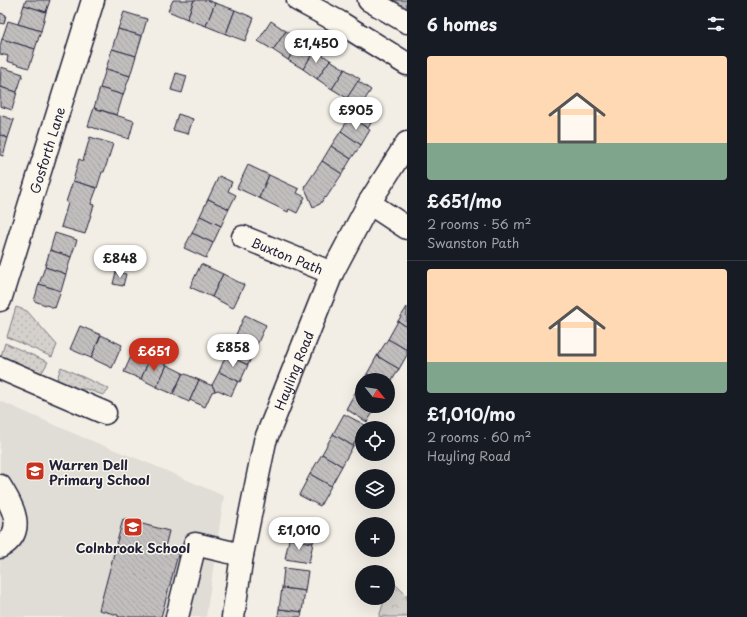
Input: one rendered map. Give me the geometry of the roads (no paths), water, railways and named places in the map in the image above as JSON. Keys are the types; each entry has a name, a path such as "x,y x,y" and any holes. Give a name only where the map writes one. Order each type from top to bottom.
{"street":[{"name":"Gosforth Lane","path":"0,300 93,0"},
{"path":"298,0 338,22 407,64"},
{"path":"369,0 407,22"},
{"name":"Hayling Road","path":"233,617 242,555 265,440 332,273 369,203 407,143"},
{"path":"369,203 407,228"},
{"name":"Buxton Path","path":"243,237 332,273"},
{"path":"0,368 105,413"},
{"path":"0,486 14,512 16,521 10,538 0,547"},
{"path":"177,617 195,544 242,555"}],"place":[{"name":"Warren Dell Primary School","path":"35,471"},
{"name":"Colnbrook School","path":"133,527"}]}
